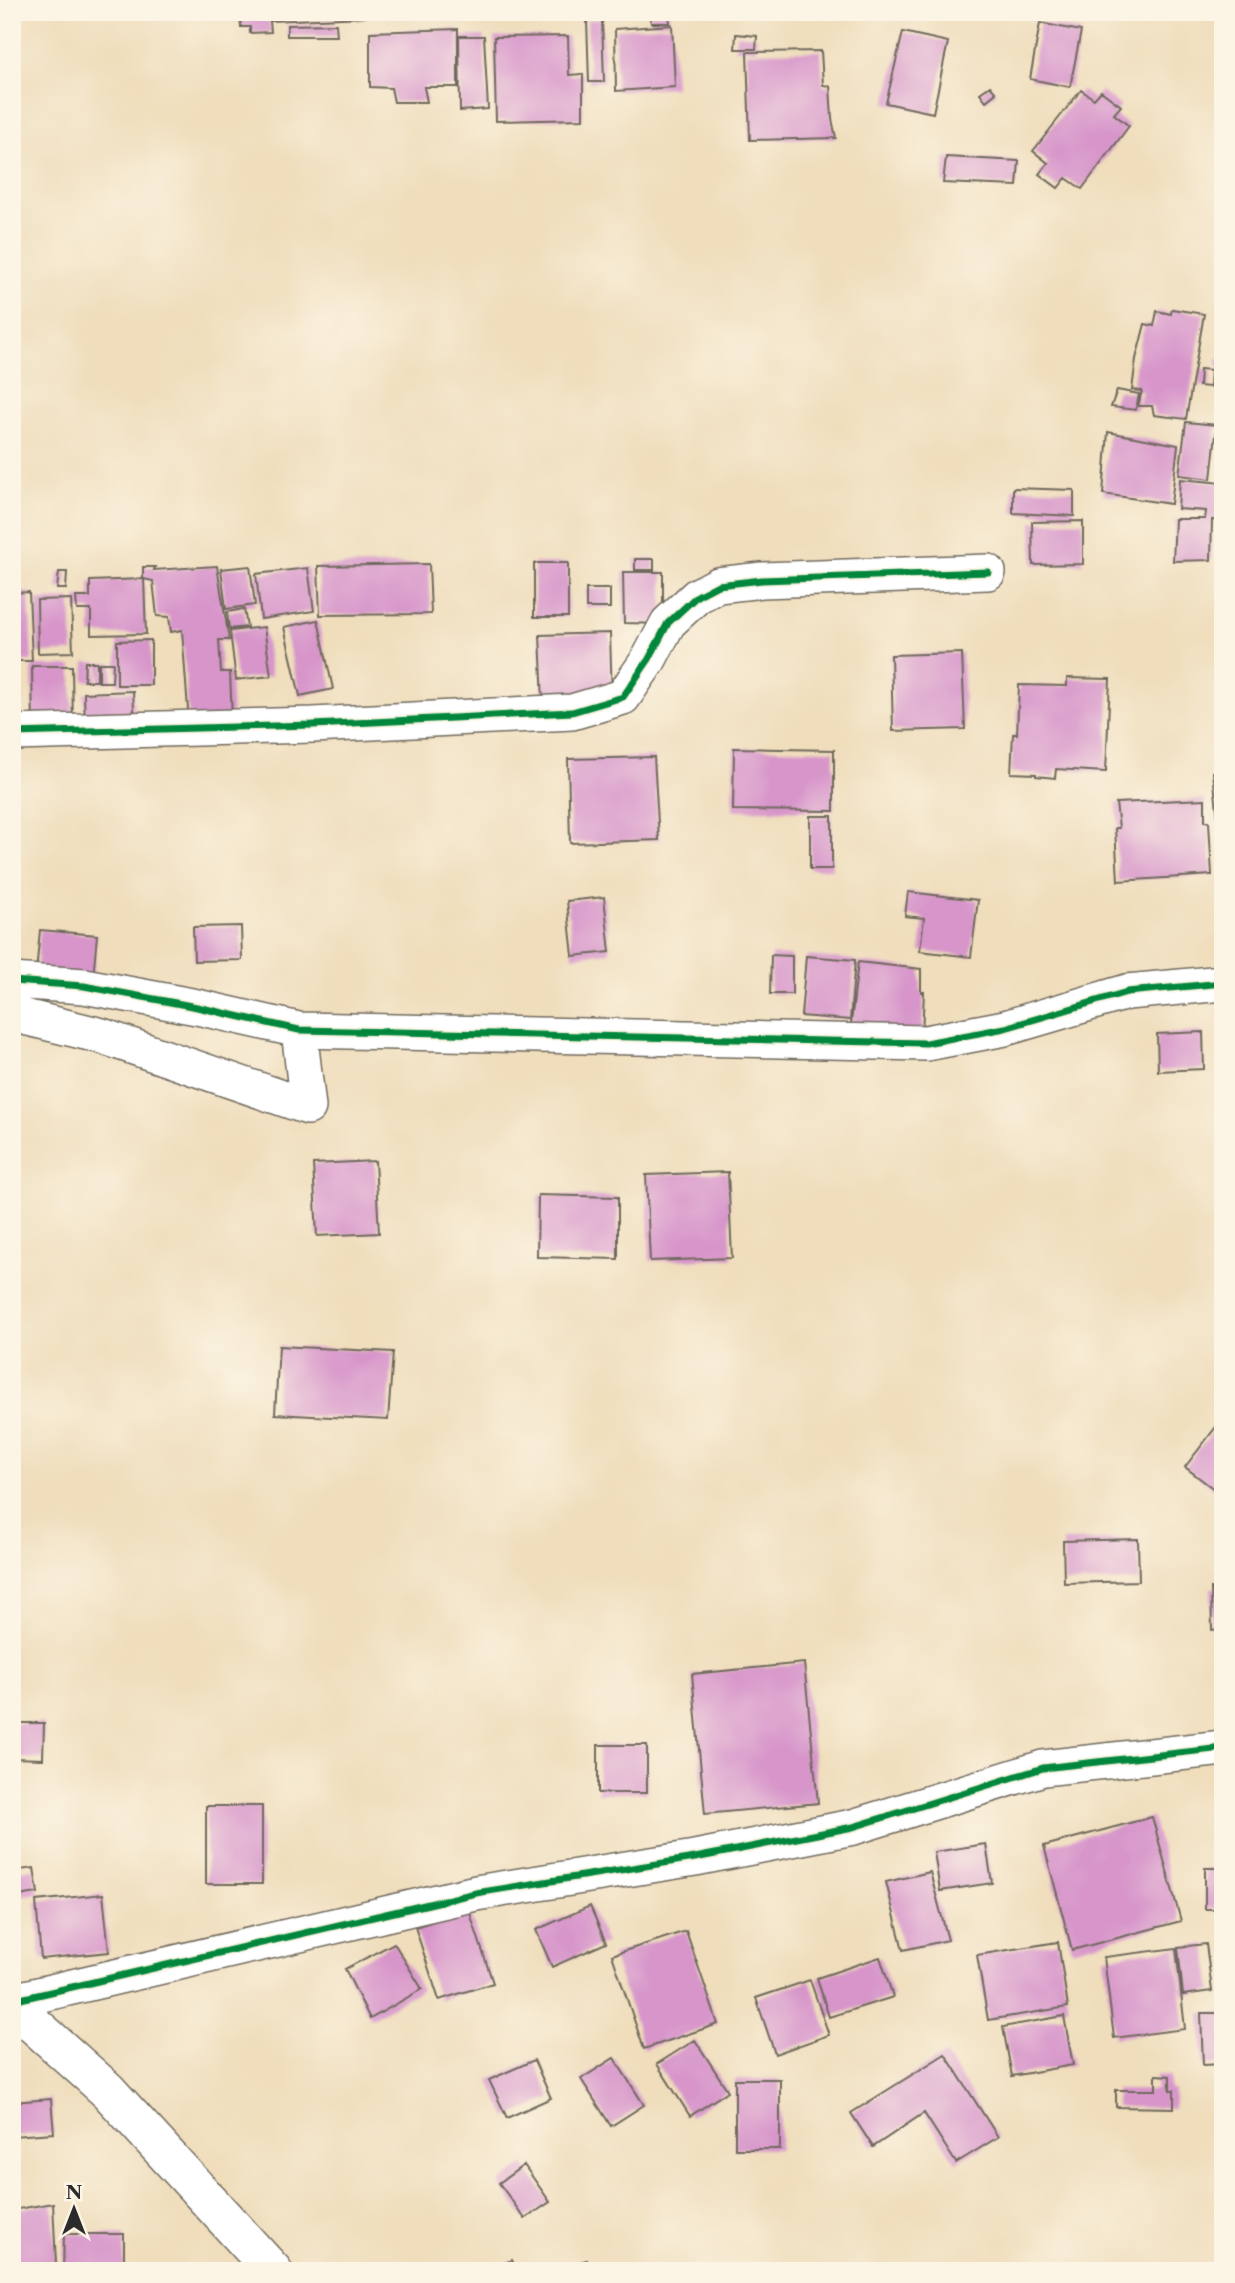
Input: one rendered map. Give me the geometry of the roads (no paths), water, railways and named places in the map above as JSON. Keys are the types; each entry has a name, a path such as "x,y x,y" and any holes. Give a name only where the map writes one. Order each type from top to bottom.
{"street":[{"path":"12,733 313,725 572,712 623,697 649,659 668,623 696,596 718,585 762,580 988,572"},
{"path":"12,981 96,988 299,1030 926,1043 1004,1028 1127,992 1223,983"},
{"path":"12,1014 102,1037 309,1107 299,1030"},
{"path":"12,2003 476,1893 695,1858 853,1827 1043,1768 1223,1748"},
{"path":"12,2003 108,2091 273,2271"}]}
